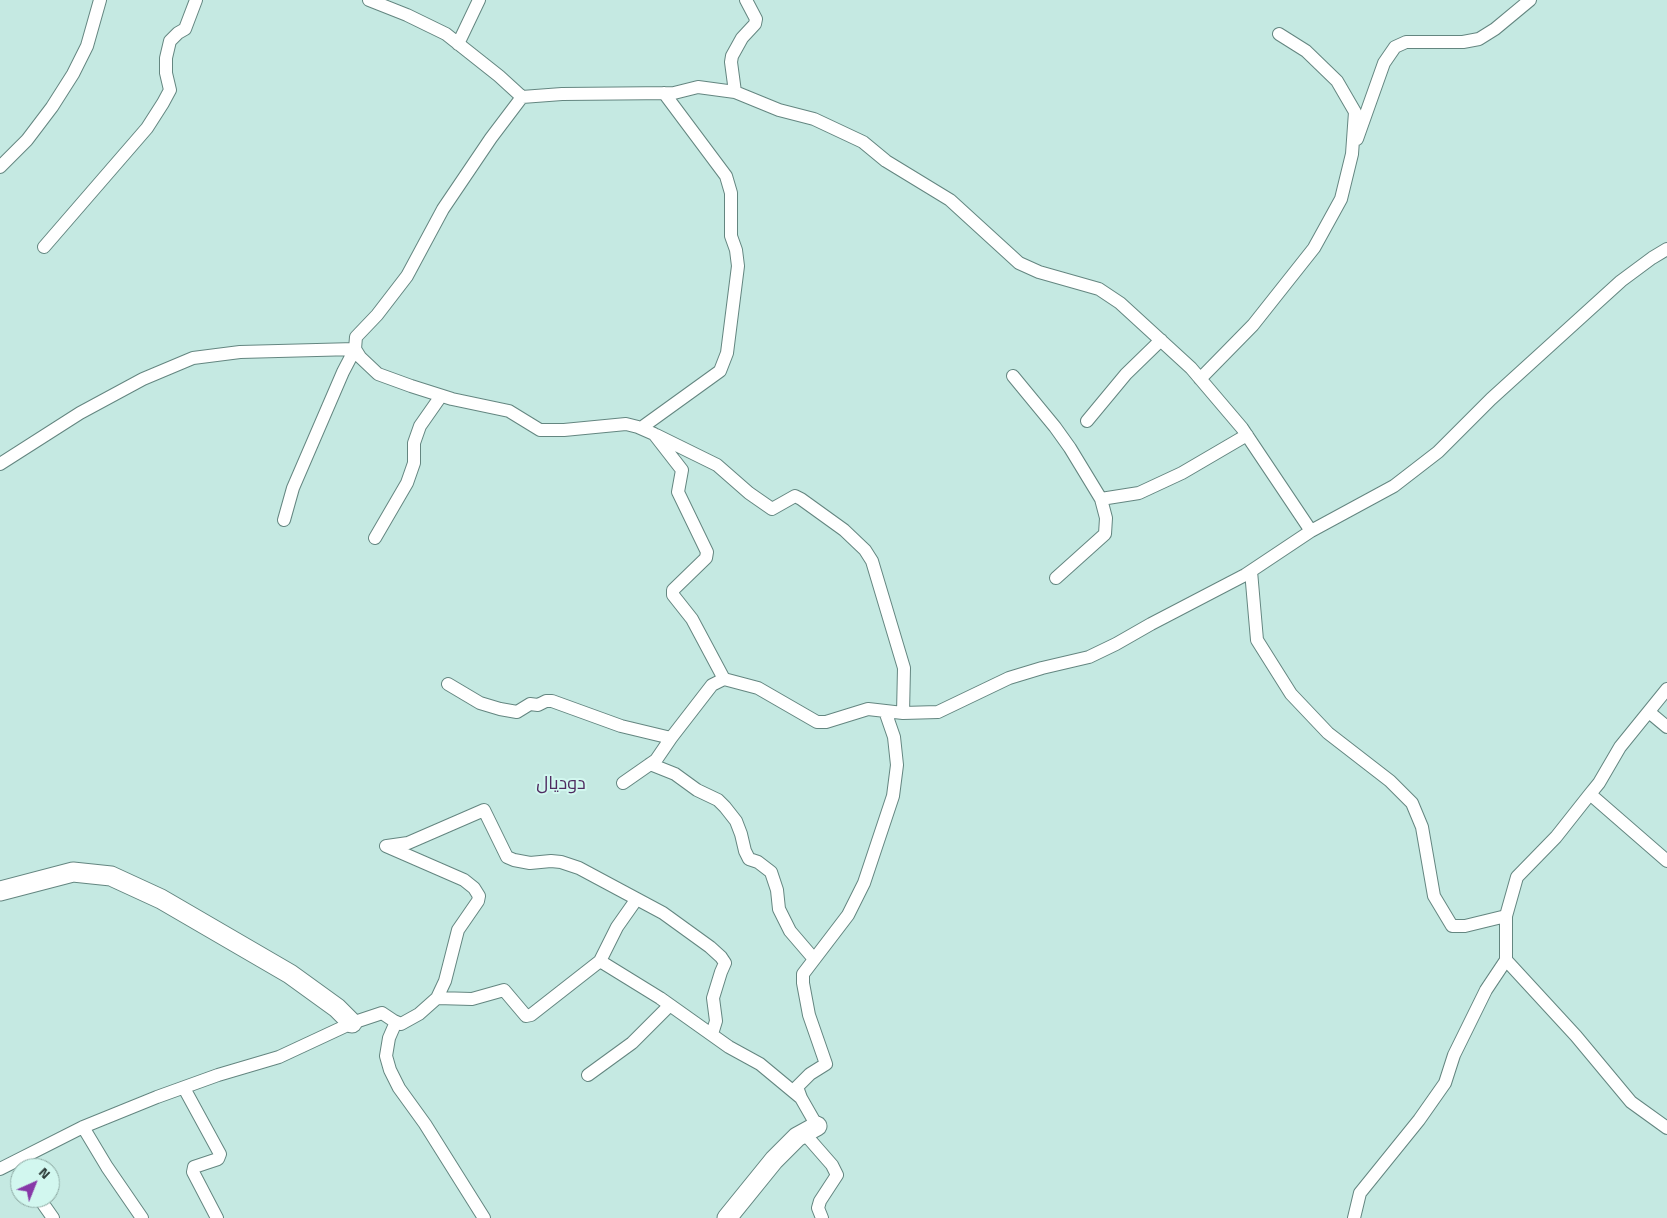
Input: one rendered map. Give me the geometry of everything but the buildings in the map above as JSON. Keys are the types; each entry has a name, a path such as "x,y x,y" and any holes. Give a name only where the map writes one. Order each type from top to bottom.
{"street":[{"path":"0,167 27,140 52,107 73,74 87,46 100,0"},
{"path":"44,247 147,128 163,103 170,90 166,58 170,41 178,32 185,29 196,0"},
{"path":"369,0 432,26 446,34 499,76 522,98"},
{"path":"458,44 479,0"},
{"path":"735,92 732,56 742,38 755,24 756,19 746,0"},
{"path":"1200,379 1253,325 1314,248 1341,199 1352,154 1384,63 1395,47 1406,42 1463,42 1479,39 1530,0"},
{"path":"1279,34 1306,51 1337,81 1354,112 1352,154"},
{"path":"284,520 293,488 342,372 355,349 356,337 377,315 407,276 443,209 491,138 522,98 562,94 674,93 698,88 735,92 779,110 814,119 863,142 886,160 950,200 1019,263 1039,272 1099,289 1120,303 1191,368 1247,436 1311,531"},
{"path":"641,428 720,370 727,353 738,266 736,250 731,236 731,193 726,176 664,93"},
{"path":"623,784 656,760 712,685 724,679 758,688 817,722 826,722 868,708 903,713 938,712 1010,678 1089,657 1250,571 1311,531 1394,486 1438,452 1491,399 1621,281 1667,249"},
{"path":"1087,421 1126,374 1161,340"},
{"path":"355,349 360,357 378,374 441,396 509,411 540,430 572,430 626,424 641,428 717,465 749,493 772,509 795,496 802,499 844,530 865,550 872,561 904,668 903,713"},
{"path":"0,464 80,413 143,379 193,358 240,352 355,349"},
{"path":"1013,376 1055,427 1101,499 1106,518 1105,534 1056,578"},
{"path":"375,538 407,483 414,463 414,443 420,426 441,396"},
{"path":"654,434 682,470 678,492 707,552 706,558 673,590 673,595 692,619 724,679"},
{"path":"1101,499 1139,493 1182,473 1247,436"},
{"path":"1250,571 1257,640 1291,694 1322,726 1390,781 1412,803 1422,827 1434,896 1452,926 1465,926 1506,916"},
{"path":"448,684 480,703 500,710 517,712 530,704 538,705 546,701 552,701 621,726 671,738"},
{"path":"1354,1218 1360,1193 1419,1120 1445,1083 1454,1055 1486,990 1506,960 1506,916 1517,877 1556,837 1598,784 1620,747 1667,689"},
{"path":"822,1218 818,1208 820,1201 837,1175 810,1130 797,1087 810,1074 826,1064 809,1015 803,974 848,915 864,883 878,837 894,796 897,765 894,737 885,711"},
{"path":"1649,712 1667,727"},
{"path":"650,764 675,774 697,790 718,800 725,807 736,821 742,834 745,851 749,859 758,862 771,872 777,890 779,908 783,917 790,931 814,959"},
{"path":"1590,794 1667,861"},
{"path":"31,1158 83,1128 157,1097 218,1075 279,1057 382,1012 401,1024 419,1014 437,998 445,981 458,930 478,901 479,896 474,888 464,880 386,846 408,843 484,810 507,857 530,862 551,860 578,868 663,913 721,957 725,963 713,998 716,1021 712,1034"},
{"path":"0,892 73,872 111,876 161,899 290,974 337,1008 352,1024"},
{"path":"437,998 472,998 504,990 526,1016 531,1015 600,961 618,926 636,900"},
{"path":"1506,960 1576,1036 1631,1102 1667,1128"},
{"path":"600,961 670,1005 729,1048 760,1064 801,1098"},
{"path":"588,1075 632,1043 670,1005"},
{"path":"396,1022 389,1038 386,1056 390,1070 399,1088 425,1124 484,1218"},
{"path":"184,1088 220,1154 218,1159 194,1167 194,1172 217,1218"},
{"path":"83,1128 142,1218"},
{"path":"728,1218 774,1160 797,1137 810,1130"}],"district":[{"name":"دودیال","path":"561,785"}]}
